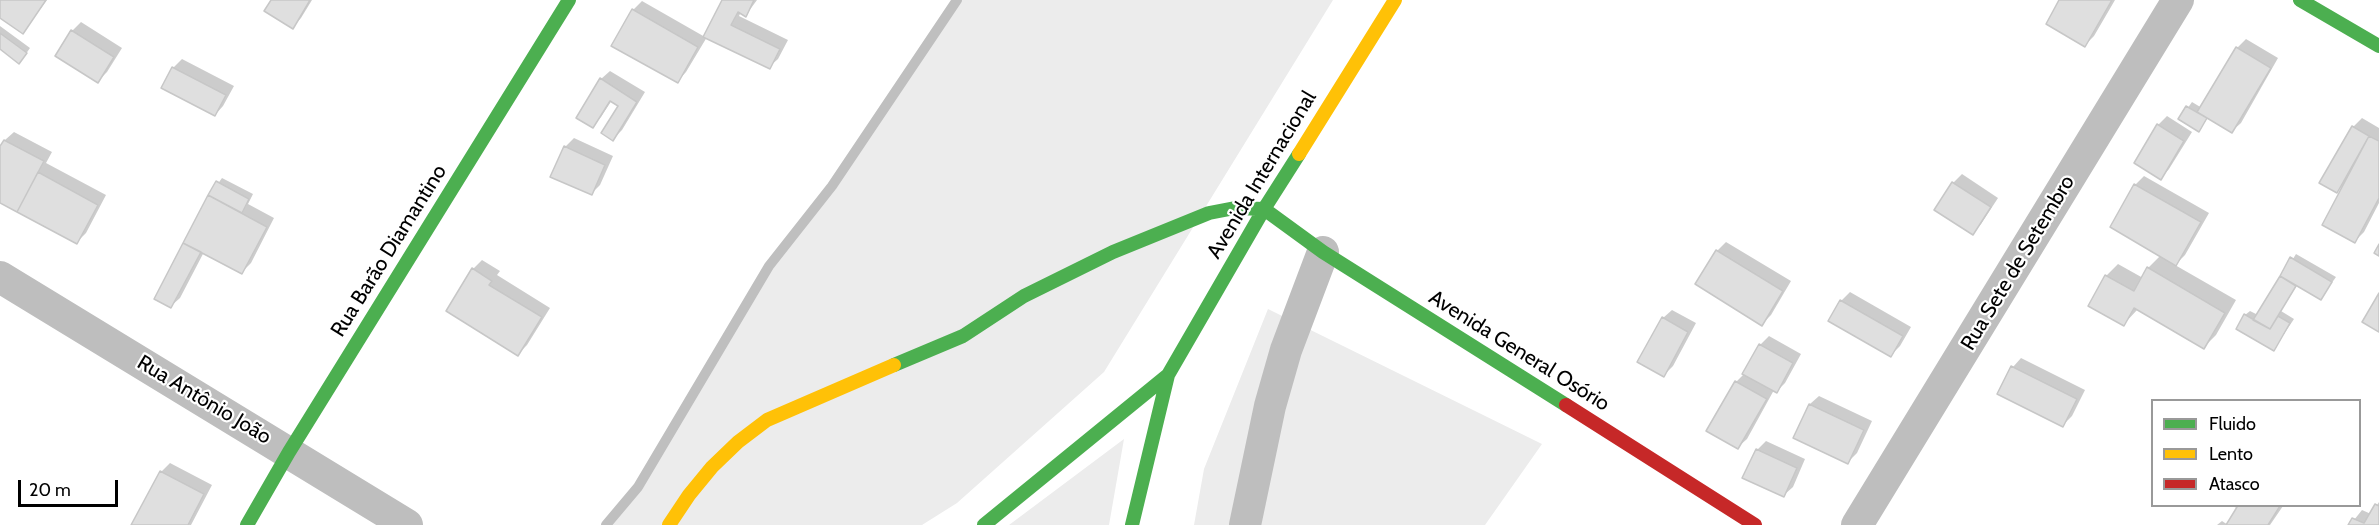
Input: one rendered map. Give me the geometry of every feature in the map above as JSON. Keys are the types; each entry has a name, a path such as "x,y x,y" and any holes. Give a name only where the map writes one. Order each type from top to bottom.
{"street":[{"name":"Rua Barão Diamantino","path":"247,525 569,0"},
{"name":"Avenida Internacional","path":"1132,525 1168,375 1264,209 1395,0"},
{"name":"Rua Sete de Setembro","path":"1857,525 2178,0"},
{"path":"2300,0 2379,46"},
{"path":"669,525 681,504 724,454 768,420 963,336 1024,296 1113,252 1209,213 1235,208 1264,209"},
{"name":"Avenida General Osório","path":"1264,209 1323,252 1755,525"},
{"path":"1245,525 1276,384 1323,252"},
{"name":"Rua Antônio João","path":"0,277 407,525"},
{"name":"Avenida Internacional","path":"984,525 1168,375"}],"shaded area":[{"path":"957,0 1333,0 1104,372 957,503 922,525 606,525 638,487 769,266 832,186"},
{"path":"1268,309 1542,444 1485,525 1194,525 1204,469"},
{"path":"1124,439 1109,525 1009,525"}],"building":[{"path":"0,0 46,0 23,34 0,18"},
{"path":"271,0 310,0 293,29 264,11"},
{"path":"722,0 754,0 746,17 738,12 731,25 780,49 770,69 703,37"},
{"path":"2059,0 2112,0 2085,47 2046,24"},
{"path":"632,9 698,47 678,83 611,46"},
{"path":"71,30 114,57 98,83 55,56"},
{"path":"0,33 27,53 19,64 0,49"},
{"path":"2236,47 2271,68 2232,133 2197,112"},
{"path":"172,67 226,95 215,116 161,88"},
{"path":"600,78 637,102 613,141 601,133 618,106 610,101 593,128 576,118"},
{"path":"2186,106 2207,118 2199,132 2178,119"},
{"path":"2157,124 2184,141 2161,180 2134,163"},
{"path":"2352,126 2369,136 2337,193 2319,183"},
{"path":"2369,136 2379,141 2379,198 2355,243 2322,225"},
{"path":"4,140 44,161 17,212 0,203 0,146"},
{"path":"564,146 605,165 592,195 550,177"},
{"path":"38,172 98,205 77,244 17,212"},
{"path":"216,181 249,199 242,213 208,195"},
{"path":"1952,182 1991,207 1973,235 1934,210"},
{"path":"2134,184 2201,222 2176,266 2110,227"},
{"path":"208,195 267,227 242,274 183,243"},
{"path":"183,243 201,252 171,308 154,299"},
{"path":"2379,244 2379,256 2374,253"},
{"path":"1716,250 1783,291 1762,326 1695,284"},
{"path":"2290,257 2332,282 2321,300 2280,276"},
{"path":"2147,267 2225,313 2204,349 2134,308 2124,326 2088,306 2105,275 2134,291"},
{"path":"472,268 492,281 489,285 542,317 518,356 446,311"},
{"path":"2280,276 2296,286 2270,329 2253,320"},
{"path":"2379,293 2379,332 2362,322"},
{"path":"1840,300 1903,336 1891,357 1828,321"},
{"path":"2244,314 2270,329 2278,316 2290,323 2274,351 2236,329"},
{"path":"1662,317 1688,332 1664,377 1637,362"},
{"path":"1759,344 1793,363 1777,393 1742,374"},
{"path":"2011,366 2077,399 2063,427 1997,394"},
{"path":"1735,381 1767,399 1738,449 1706,431"},
{"path":"1809,404 1864,430 1848,464 1793,438"},
{"path":"1756,449 1797,468 1784,497 1742,478"},
{"path":"160,471 204,494 188,525 131,525"},
{"path":"2375,504 2379,506 2379,525 2348,525 2352,518 2364,523"},
{"path":"2237,507 2279,507 2268,525 2226,525"}],"waterway":[{"path":"606,525 638,487 769,266 832,186 957,0"}],"traffic: fast":[{"path":"247,525 289,452 569,0"},
{"path":"2300,0 2379,46"},
{"path":"1132,525 1168,375 1264,209 1299,154"},
{"path":"894,365 963,336 1024,296 1113,252 1209,213 1235,208 1264,209 1323,252 1566,405"},
{"path":"984,525 1168,375"}],"traffic: slow":[{"path":"1299,154 1395,0"},
{"path":"669,525 689,495 712,467 738,442 767,420 894,365"}],"traffic: jam":[{"path":"1566,405 1755,525"}]}
